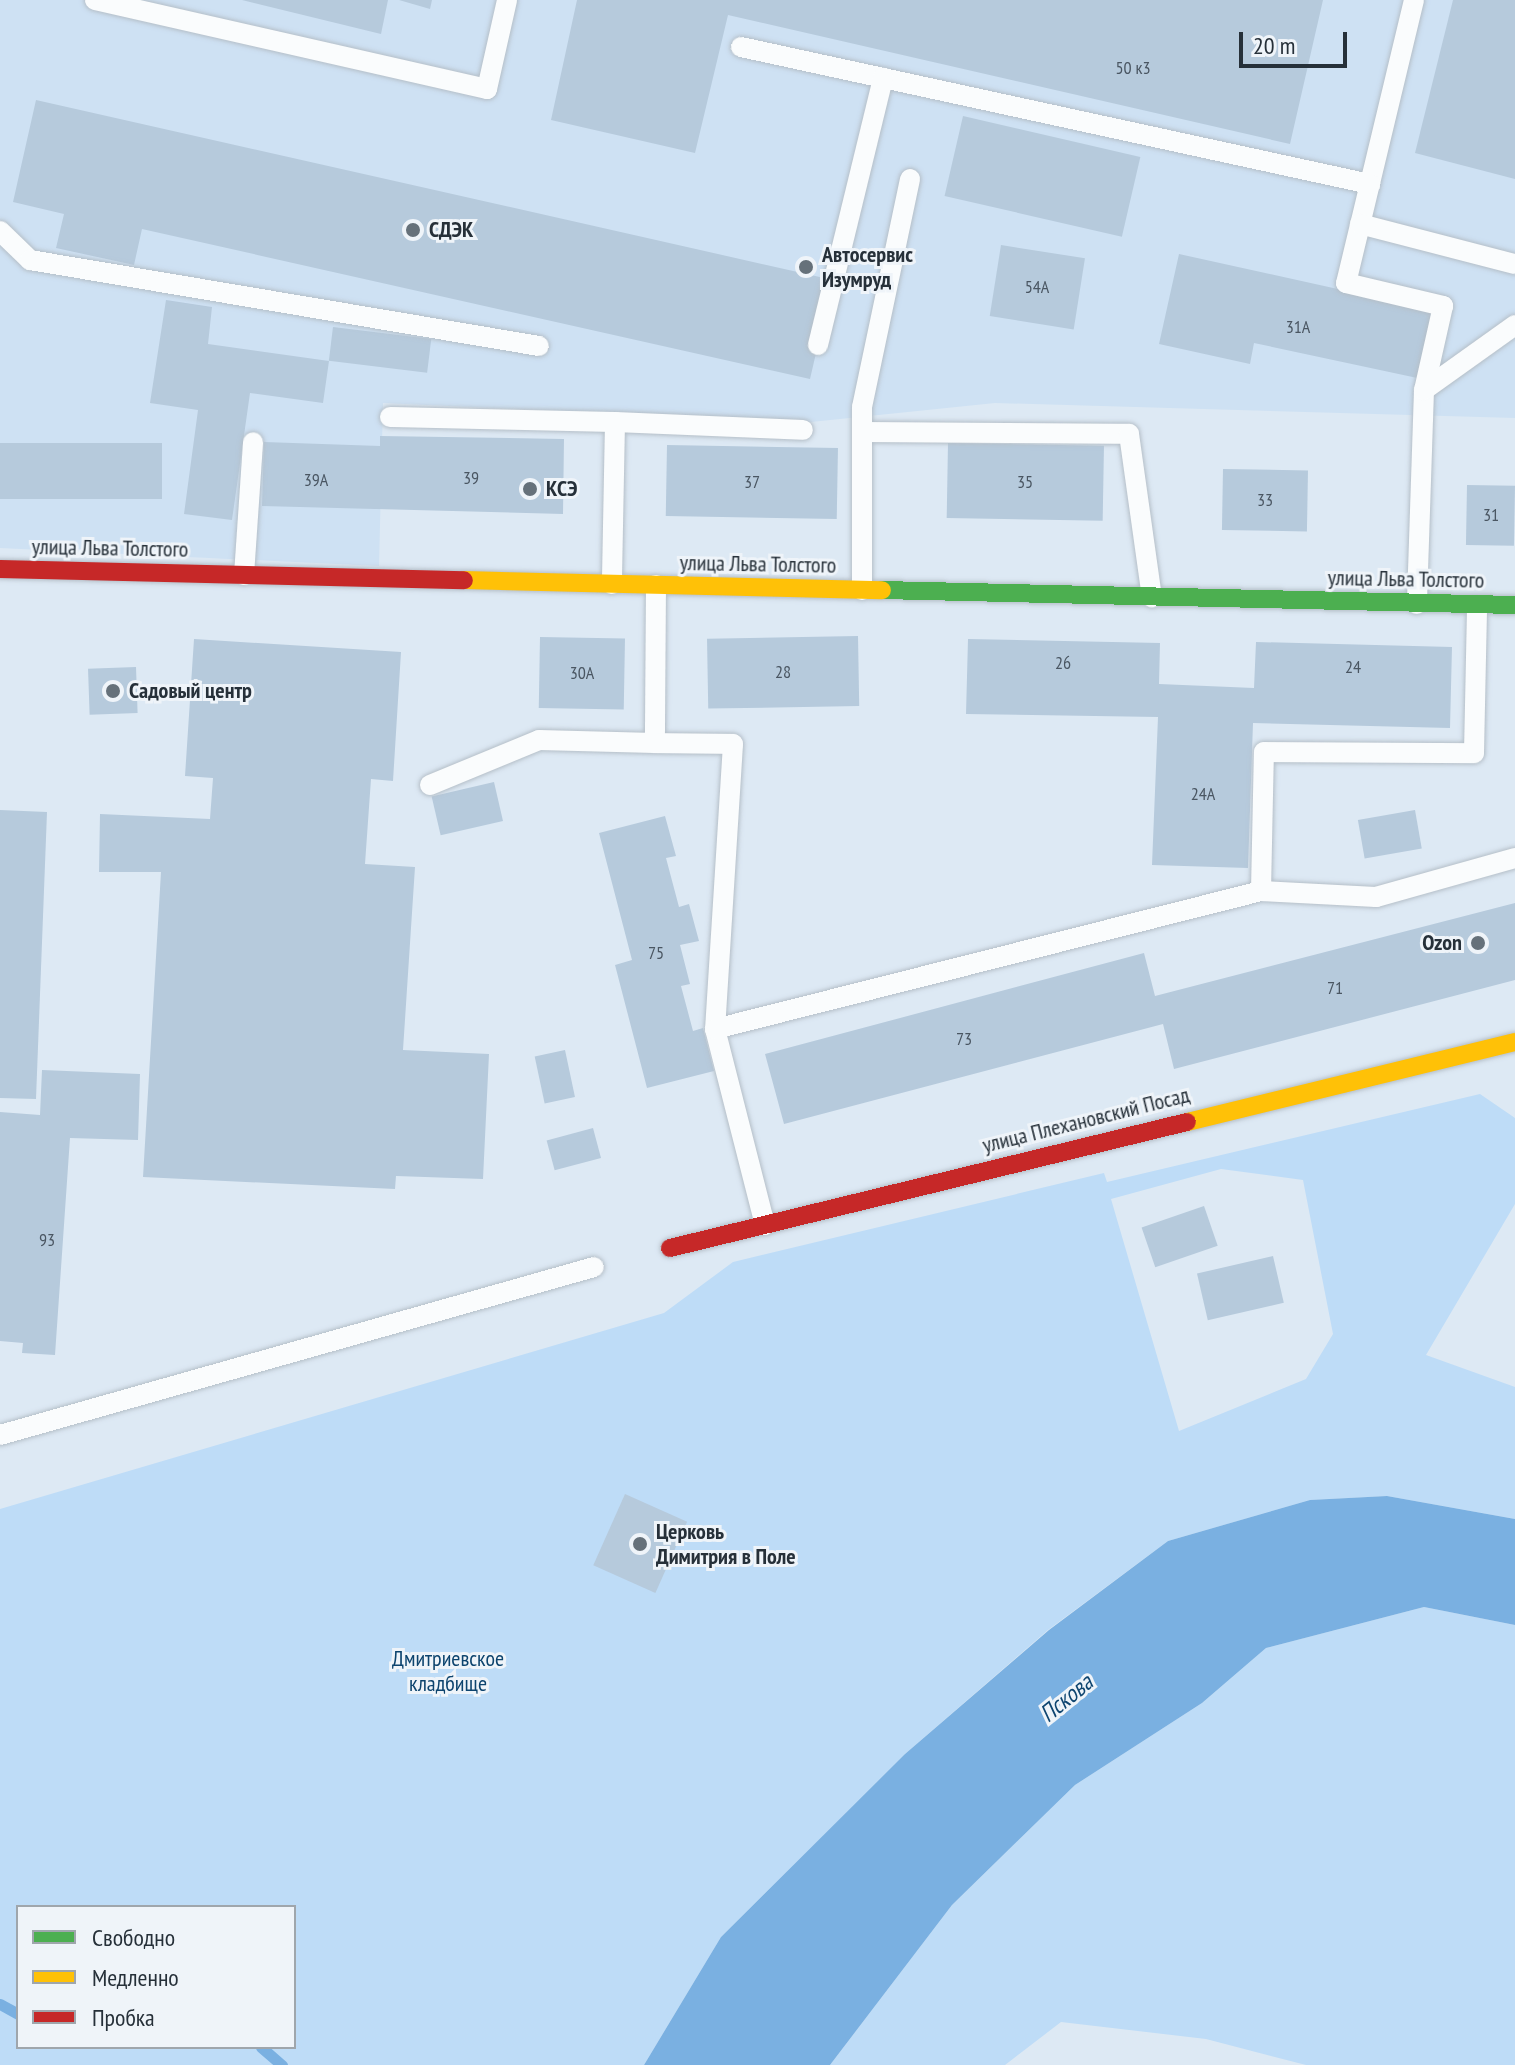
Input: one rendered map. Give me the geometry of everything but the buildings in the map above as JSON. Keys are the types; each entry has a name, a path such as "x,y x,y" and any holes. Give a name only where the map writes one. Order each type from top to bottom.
{"street":[{"name":"улица Льва Толстого","path":"0,569 1515,605"},
{"name":"улица Плехановский Посад","path":"670,1248 1515,1042"}],"lane":[{"path":"95,0 487,89 507,0"},
{"path":"1414,0 1346,283 1443,306 1424,390 1417,604"},
{"path":"741,47 1370,184"},
{"path":"818,345 883,78"},
{"path":"862,590 862,407 910,179"},
{"path":"1360,224 1515,264"},
{"path":"0,231 30,260 539,346"},
{"path":"1424,390 1515,325"},
{"path":"390,417 803,430"},
{"path":"612,584 615,422"},
{"path":"862,432 1129,434 1152,597"},
{"path":"244,575 253,442"},
{"path":"655,743 656,585"},
{"path":"1261,891 1264,752 1474,753 1477,605"},
{"path":"430,785 539,740 733,744 715,1029 765,1225"},
{"path":"715,1029 1261,891 1376,897 1515,858"},
{"path":"0,1435 594,1267"}],"shaded area":[{"path":"0,0 1515,0 1515,418 995,403 811,422 383,403 379,566 0,548"}],"green space":[{"name":"Дмитриевское кладбище","path":"1480,1094 1515,1118 1515,1204 1426,1355 1515,1387 1515,1519 1387,1496 1310,1500 1168,1541 1048,1630 905,1754 721,1937 644,2065 0,2065 0,1509 664,1313 733,1262 1104,1173 1107,1182","holes":["1221,1169 1303,1180 1333,1334 1306,1379 1179,1431 1111,1199"]},
{"path":"1424,1607 1515,1625 1515,2065 1306,2065 1206,2039 1061,2022 1005,2065 830,2065 952,1905 1075,1785 1202,1703 1266,1648"}],"water":[{"name":"Пскова","path":"1387,1496 1515,1519 1515,1625 1424,1607 1266,1648 1202,1703 1075,1785 952,1905 830,2065 644,2065 721,1937 905,1754 1049,1630 1168,1541 1310,1500"}],"waterway":[{"path":"0,2004 16,2013"},
{"path":"263,2049 282,2065"}],"traffic: fast":[{"path":"882,590 1515,605"}],"traffic: slow":[{"path":"464,580 882,590"},
{"path":"1187,1122 1515,1042"}],"traffic: jam":[{"path":"0,569 464,580"},
{"path":"670,1248 1187,1122"}],"place":[{"name":"СДЭК","path":"413,230"},
{"name":"Автосервис Изумруд","path":"806,267"},
{"name":"КСЭ","path":"530,489"},
{"name":"Садовый центр","path":"113,691"},
{"name":"Ozon","path":"1478,943"},
{"name":"Церковь Димитрия в Поле","path":"640,1544"}]}
